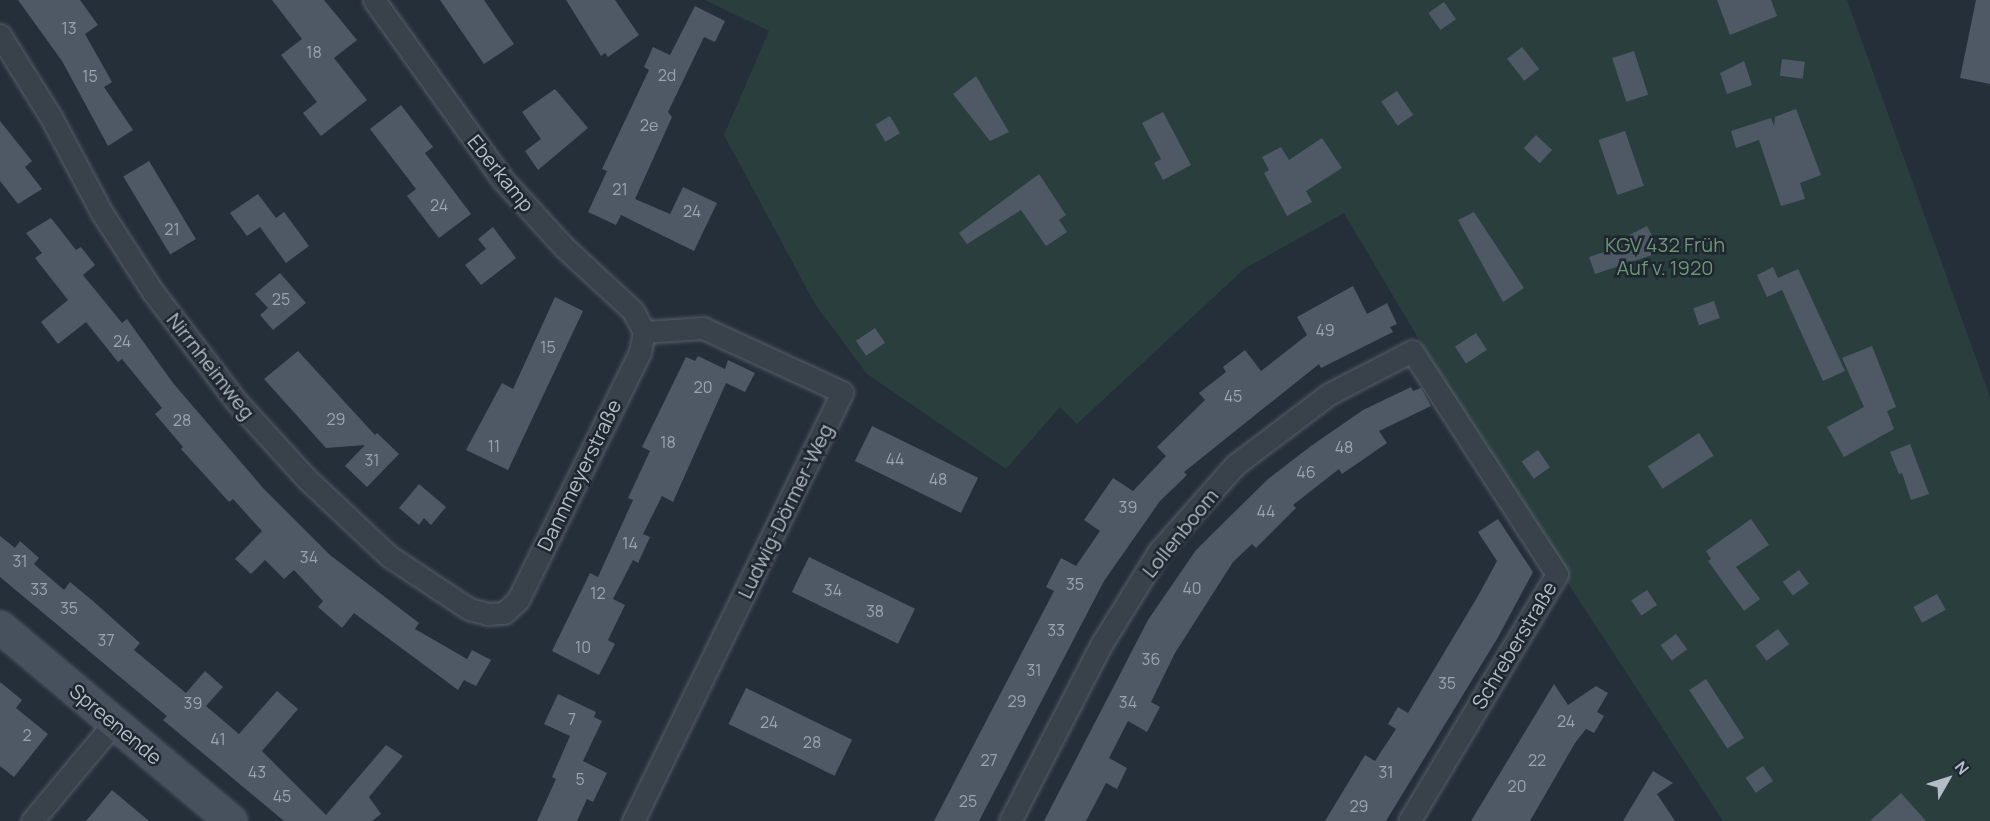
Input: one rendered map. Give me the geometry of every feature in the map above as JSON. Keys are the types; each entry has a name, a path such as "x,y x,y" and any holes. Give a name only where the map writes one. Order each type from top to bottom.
{"street":[{"name":"Eberkamp","path":"374,0 502,180 564,247 633,311 644,332"},
{"name":"Nirrnheimweg","path":"0,35 52,119 102,213 153,292 236,401 306,478 389,556 469,609 488,614 504,613"},
{"name":"Ludwig-Dörmer-Weg","path":"633,821 842,392 703,327 644,332"},
{"name":"Dannmeyerstraße","path":"504,613 518,600 640,352 644,332"},
{"name":"Lollenboom","path":"1010,821 1102,643 1159,552 1236,465 1329,394 1412,351"},
{"name":"Schreberstraße","path":"1409,821 1557,574 1412,351"},
{"name":"Spreenende","path":"0,627 231,821"},
{"path":"32,821 114,723"}],"green space":[{"name":"KGV 432 Früh Auf v. 1920","path":"705,0 1847,0 1990,397 1990,821 1723,821 1517,505 1344,213 1244,269 1077,424 1060,407 1006,469 867,374 815,304 724,135 769,31"}],"building":[{"path":"18,0 80,0 98,25 85,34 112,82 104,87 133,130 108,146 62,61"},
{"path":"272,0 324,0 357,40 334,58 367,100 321,136 303,113 317,102 281,55 302,39"},
{"path":"440,0 484,0 514,44 484,64"},
{"path":"566,0 615,0 639,35 608,57 605,53 601,56"},
{"path":"1717,0 1771,0 1777,16 1730,35"},
{"path":"1976,0 1990,0 1990,84 1960,78"},
{"path":"1444,2 1456,19 1440,30 1428,13"},
{"path":"695,6 725,21 715,42 704,37 668,112 672,117 635,199 670,214 683,187 717,203 694,251 621,215 616,225 588,212 607,171 602,169 649,70 644,67 653,47 670,55"},
{"path":"1522,47 1539,69 1524,81 1507,59"},
{"path":"1634,51 1648,95 1626,102 1612,58"},
{"path":"1782,59 1805,62 1803,79 1780,76"},
{"path":"1744,61 1752,85 1727,94 1720,73"},
{"path":"976,76 1009,132 990,141 953,94"},
{"path":"555,89 588,128 538,170 525,151 541,139 522,112"},
{"path":"1397,91 1413,115 1397,126 1381,102"},
{"path":"401,105 433,147 425,153 471,214 439,238 407,196 416,189 370,129"},
{"path":"1796,109 1821,175 1800,183 1805,199 1781,206 1759,140 1736,148 1731,131 1771,118 1774,126 1775,117"},
{"path":"1163,112 1191,165 1163,180 1154,163 1161,159 1142,123"},
{"path":"890,116 900,133 885,142 875,124"},
{"path":"0,121 32,161 25,167 42,189 18,204 0,181"},
{"path":"1625,131 1644,186 1617,195 1599,140"},
{"path":"1536,135 1552,150 1540,163 1524,148"},
{"path":"1322,138 1342,168 1306,191 1312,202 1287,216 1264,173 1269,170 1262,157 1281,147 1289,160"},
{"path":"149,161 196,239 170,254 123,176"},
{"path":"1039,174 1066,215 1059,220 1067,232 1046,246 1021,210 967,244 959,233"},
{"path":"258,194 276,218 284,212 309,246 286,263 260,227 247,236 230,213"},
{"path":"1474,212 1524,288 1503,302 1458,220"},
{"path":"51,218 76,250 81,247 95,265 83,275 122,323 127,319 173,383 263,488 330,555 419,623 415,629 467,659 472,650 491,660 476,686 464,680 458,690 354,613 342,628 318,607 323,601 294,570 284,579 265,560 251,574 235,559 262,531 233,499 229,502 181,449 183,447 155,414 162,408 122,359 118,362 86,322 58,344 41,322 68,300 35,258 42,253 26,233"},
{"path":"1647,226 1656,243 1652,246 1655,254 1595,274 1589,257 1631,243 1627,236"},
{"path":"493,227 516,258 481,285 465,265 486,249 478,239"},
{"path":"1773,267 1778,278 1798,269 1845,371 1823,381 1782,290 1767,297 1757,275"},
{"path":"280,273 306,303 273,330 260,315 268,308 255,294"},
{"path":"1353,286 1367,314 1387,303 1397,324 1390,327 1393,332 1321,368 1319,364 1184,472 1187,475 1160,501 1104,581 979,821 934,821 1054,591 1046,587 1061,558 1076,566 1100,531 1084,520 1113,478 1133,491 1166,456 1157,447 1205,400 1199,393 1226,372 1223,367 1245,350 1261,371 1307,335 1297,317"},
{"path":"555,297 583,311 508,470 466,450 502,383 513,389"},
{"path":"1714,301 1720,318 1699,325 1693,308"},
{"path":"875,328 885,343 866,356 856,341"},
{"path":"1476,333 1487,350 1466,363 1455,347"},
{"path":"1872,346 1896,407 1887,411 1894,429 1844,457 1827,427 1864,407 1842,358"},
{"path":"298,351 375,435 377,433 399,454 367,487 345,466 365,445 326,448 264,379"},
{"path":"698,356 725,369 728,360 755,373 745,392 726,383 673,502 662,496 643,534 650,537 638,563 633,560 613,599 625,605 608,640 615,644 599,675 552,651 590,573 598,577 633,500 628,498 650,451 642,447 686,357 695,361"},
{"path":"1411,387 1413,391 1421,388 1431,406 1379,431 1387,443 1342,474 1339,469 1293,505 1296,508 1256,548 1252,544 1233,562 1175,653 1151,702 1160,707 1147,732 1128,721 1109,758 1127,768 1117,789 1106,783 1086,821 1044,821 1148,620 1196,550 1268,479 1311,446 1363,410"},
{"path":"872,426 978,478 961,513 855,461"},
{"path":"1699,433 1714,456 1663,489 1648,466"},
{"path":"1910,444 1929,494 1911,500 1902,473 1899,474 1890,452"},
{"path":"1538,450 1550,467 1534,479 1522,461"},
{"path":"419,484 446,507 431,525 424,518 419,525 399,508"},
{"path":"1498,519 1533,572 1497,639 1386,821 1325,821 1365,755 1375,761 1396,729 1388,724 1398,707 1408,713 1478,596 1497,561 1478,532"},
{"path":"1751,519 1769,545 1736,567 1760,599 1744,611 1708,561 1711,559 1706,551"},
{"path":"0,536 15,548 20,541 39,558 34,564 64,590 70,582 93,601 140,643 134,650 186,693 205,671 223,687 206,706 239,734 277,691 298,709 262,751 326,815 386,745 403,756 369,797 381,814 372,821 284,821 163,720 167,716 0,577"},
{"path":"809,557 915,609 898,644 792,592"},
{"path":"1799,570 1809,584 1793,596 1783,582"},
{"path":"1647,590 1657,605 1641,616 1631,601"},
{"path":"1937,594 1946,610 1922,623 1913,607"},
{"path":"1778,629 1789,644 1767,661 1755,645"},
{"path":"1676,634 1687,649 1672,661 1661,645"},
{"path":"1706,679 1744,738 1727,749 1689,690"},
{"path":"0,682 22,700 16,708 48,734 14,777 0,766"},
{"path":"1554,684 1568,705 1596,686 1608,693 1597,712 1604,716 1594,733 1586,729 1575,743 1530,821 1471,821"},
{"path":"746,688 852,740 835,776 728,724"},
{"path":"558,694 596,712 594,717 602,721 583,761 607,773 593,802 587,799 577,821 537,821 556,779 552,777 570,736 544,724"},
{"path":"1763,766 1773,781 1756,793 1746,778"},
{"path":"1653,771 1673,783 1657,794 1675,821 1623,821"},
{"path":"112,790 149,821 86,821"},
{"path":"1901,793 1926,821 1870,821"}]}
